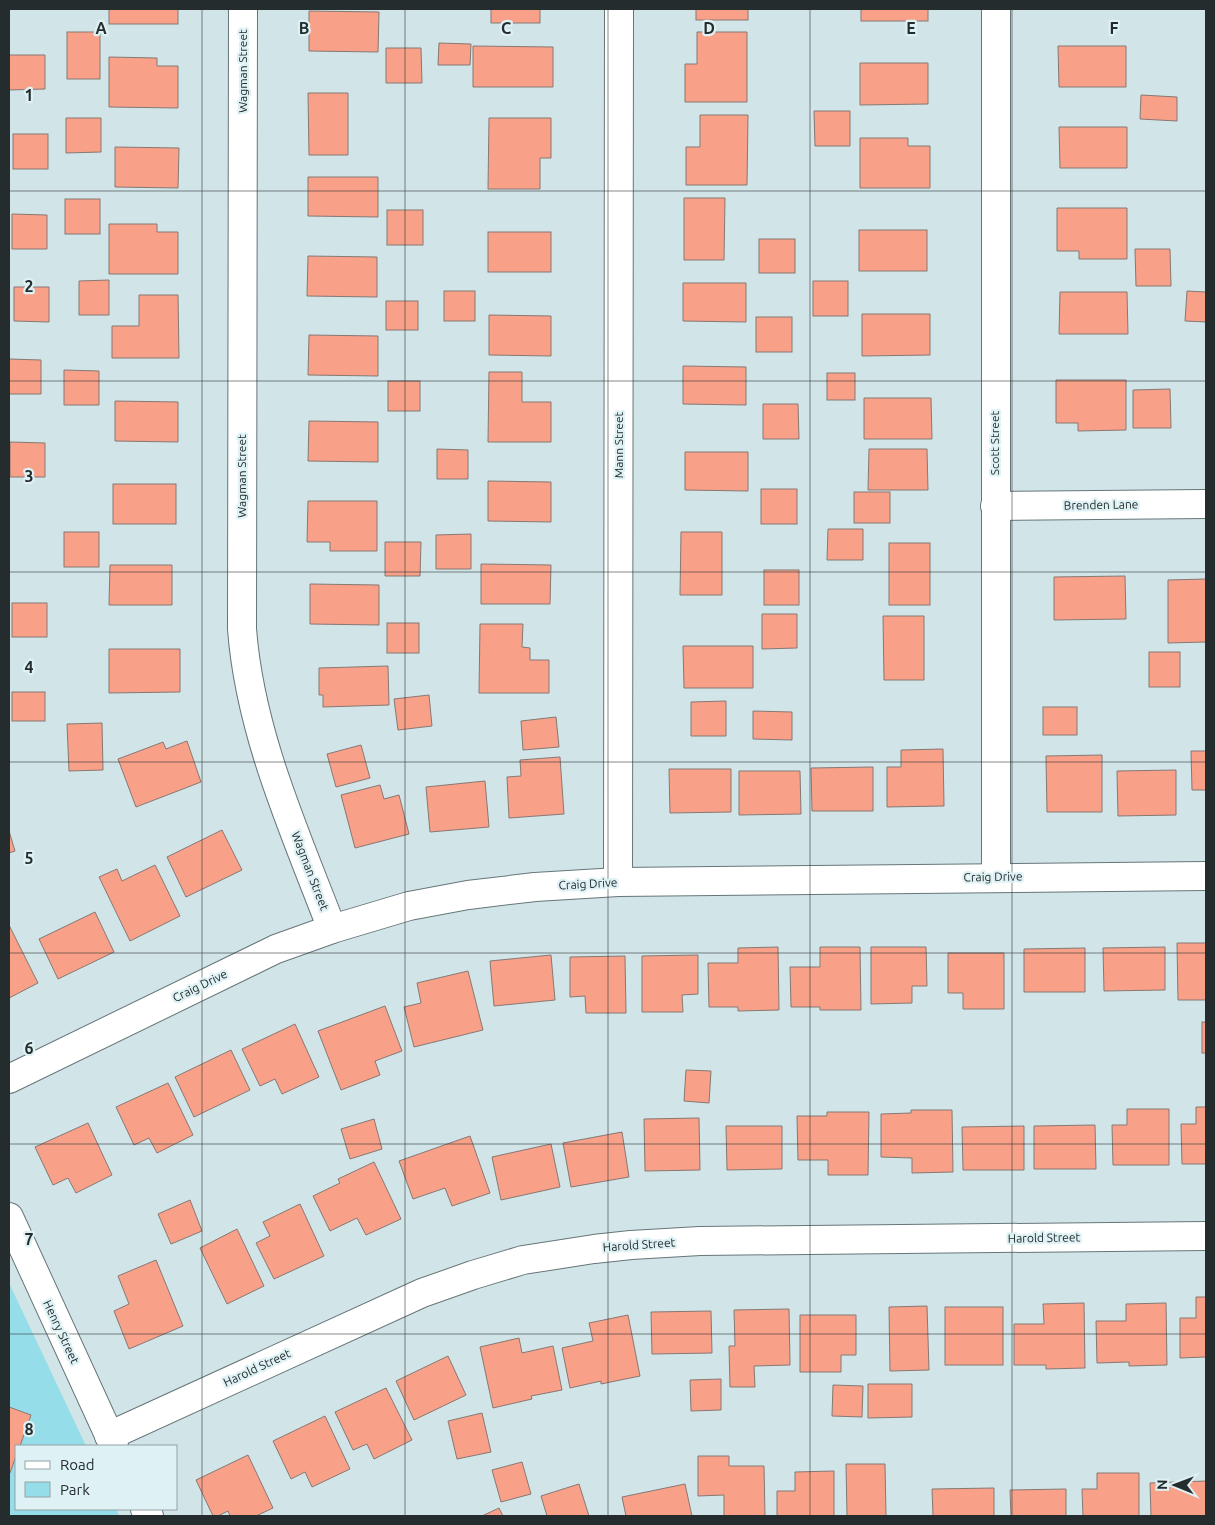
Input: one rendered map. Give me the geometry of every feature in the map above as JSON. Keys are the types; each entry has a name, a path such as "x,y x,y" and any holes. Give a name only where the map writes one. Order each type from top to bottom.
{"street":[{"name":"Wagman Street","path":"243,9 242,629 244,660 255,712 274,774 332,929"},
{"name":"Mann Street","path":"618,882 620,9"},
{"name":"Scott Street","path":"996,9 996,877"},
{"name":"Brenden Lane","path":"995,506 1206,504"},
{"name":"Craig Drive","path":"9,1079 276,949 332,929 409,906 460,897 535,887 618,882 1206,876"},
{"name":"Henry Street","path":"9,1217 111,1441"},
{"name":"Harold Street","path":"111,1441 422,1292 523,1260 631,1245 700,1241 1206,1236"}],"green space":[{"path":"9,1283 86,1445 15,1445 15,1510 116,1510 119,1516 9,1516"}],"building":[{"path":"109,9 178,9 178,24 109,24"},
{"path":"491,9 540,9 540,23 491,23"},
{"path":"696,9 748,9 748,20 696,20"},
{"path":"861,9 928,9 928,21 861,21"},
{"path":"309,11 379,12 378,52 309,51"},
{"path":"67,32 100,32 100,79 67,79"},
{"path":"697,32 747,32 747,102 685,102 685,64 697,64"},
{"path":"439,43 471,44 470,65 438,65"},
{"path":"473,46 553,47 553,87 473,87"},
{"path":"1058,46 1126,46 1126,87 1059,87"},
{"path":"386,48 421,48 422,83 386,83"},
{"path":"9,55 45,55 45,89 9,90"},
{"path":"109,57 157,58 157,66 178,66 178,108 109,107"},
{"path":"860,63 928,63 928,104 860,105"},
{"path":"308,93 348,93 348,155 309,155"},
{"path":"1141,95 1177,97 1177,121 1140,119"},
{"path":"814,111 850,111 850,146 815,146"},
{"path":"700,115 748,115 747,185 686,185 686,147 700,147"},
{"path":"66,118 101,118 101,152 66,153"},
{"path":"489,118 551,118 551,158 540,158 540,189 488,189"},
{"path":"1059,127 1127,127 1127,168 1060,168"},
{"path":"13,134 48,134 48,169 13,169"},
{"path":"860,138 908,138 908,146 930,146 930,188 860,188"},
{"path":"115,147 179,148 178,188 115,187"},
{"path":"308,177 378,177 378,217 308,216"},
{"path":"684,198 725,198 724,260 684,260"},
{"path":"65,199 100,199 100,234 65,234"},
{"path":"1057,208 1127,208 1127,259 1079,259 1079,251 1057,251"},
{"path":"387,210 423,210 423,245 387,245"},
{"path":"12,214 47,215 47,249 12,249"},
{"path":"109,224 157,224 157,232 178,232 178,274 109,274"},
{"path":"859,230 927,230 927,271 859,271"},
{"path":"488,232 551,232 551,272 488,272"},
{"path":"759,239 795,239 795,273 759,273"},
{"path":"1135,249 1170,249 1171,286 1136,286"},
{"path":"308,256 377,257 377,297 307,296"},
{"path":"109,280 109,315 79,315 79,281"},
{"path":"813,281 848,281 848,316 813,316"},
{"path":"683,283 746,283 746,322 683,321"},
{"path":"14,287 49,287 49,322 14,321"},
{"path":"444,291 475,291 475,321 444,321"},
{"path":"1187,291 1206,292 1206,322 1185,321"},
{"path":"1060,292 1127,292 1128,334 1059,334"},
{"path":"139,295 178,295 179,358 112,358 112,326 139,326"},
{"path":"386,301 418,301 418,330 386,330"},
{"path":"862,314 930,314 930,355 862,356"},
{"path":"489,315 551,316 551,356 489,355"},
{"path":"756,317 792,317 792,352 756,352"},
{"path":"309,335 378,336 378,376 308,375"},
{"path":"9,359 41,360 41,394 9,394"},
{"path":"683,366 746,367 746,405 683,404"},
{"path":"64,370 99,371 99,405 64,405"},
{"path":"489,372 522,372 522,402 551,402 551,442 488,442"},
{"path":"827,373 855,373 855,400 827,400"},
{"path":"1056,380 1126,380 1126,430 1078,431 1078,423 1056,423"},
{"path":"388,381 420,381 420,411 388,411"},
{"path":"1170,389 1171,428 1133,428 1133,390"},
{"path":"864,398 931,398 932,439 864,439"},
{"path":"115,401 178,402 178,442 115,441"},
{"path":"763,404 798,404 799,439 763,439"},
{"path":"309,421 378,422 378,462 308,461"},
{"path":"10,442 45,443 45,477 10,477"},
{"path":"437,449 468,450 468,479 437,479"},
{"path":"869,449 927,449 928,490 868,490"},
{"path":"685,452 748,452 748,491 685,490"},
{"path":"488,481 551,482 551,522 488,521"},
{"path":"113,484 176,484 176,524 113,524"},
{"path":"761,489 797,489 797,524 761,524"},
{"path":"854,492 890,492 890,523 854,523"},
{"path":"308,501 377,501 377,551 330,551 330,542 307,542"},
{"path":"828,529 863,529 863,560 827,560"},
{"path":"64,532 99,532 99,567 64,567"},
{"path":"681,532 722,532 722,595 680,595"},
{"path":"471,534 471,569 436,569 436,535"},
{"path":"385,542 421,542 420,576 385,576"},
{"path":"889,543 930,543 930,605 889,605"},
{"path":"481,564 551,565 550,604 481,604"},
{"path":"110,565 172,565 172,605 109,605"},
{"path":"764,570 799,570 799,605 764,605"},
{"path":"1125,576 1126,619 1054,620 1054,577"},
{"path":"1206,579 1206,642 1168,643 1168,580"},
{"path":"310,584 379,585 379,625 310,624"},
{"path":"12,603 47,603 47,637 12,637"},
{"path":"762,614 797,614 797,648 762,649"},
{"path":"883,616 924,616 924,680 884,680"},
{"path":"387,623 419,623 419,653 387,653"},
{"path":"480,624 523,624 522,647 530,648 530,660 549,660 549,693 479,693"},
{"path":"683,646 753,646 753,688 684,688"},
{"path":"109,649 180,649 180,692 109,693"},
{"path":"1149,652 1180,652 1180,687 1149,687"},
{"path":"388,666 389,705 323,707 323,695 319,695 319,668"},
{"path":"12,692 45,692 45,721 12,721"},
{"path":"429,695 432,726 398,730 394,699"},
{"path":"726,701 726,736 691,736 691,702"},
{"path":"1043,707 1077,707 1077,735 1043,735"},
{"path":"753,711 792,712 792,740 753,739"},
{"path":"556,717 559,747 523,750 521,721"},
{"path":"102,723 103,770 69,771 67,724"},
{"path":"187,741 201,782 136,807 118,759 163,742 166,749"},
{"path":"361,745 370,778 336,787 327,754"},
{"path":"943,749 944,806 887,807 887,767 901,767 901,750"},
{"path":"1191,751 1206,751 1206,790 1192,790"},
{"path":"1102,755 1102,812 1047,812 1046,756"},
{"path":"560,757 564,814 509,818 507,777 521,776 520,760"},
{"path":"873,767 873,811 812,811 811,768"},
{"path":"669,769 731,769 731,812 670,813"},
{"path":"1176,770 1176,815 1118,816 1117,771"},
{"path":"739,771 800,771 801,814 739,815"},
{"path":"485,781 489,827 430,832 426,787"},
{"path":"380,785 384,799 399,795 409,834 355,848 341,795"},
{"path":"222,830 242,870 186,897 167,857"},
{"path":"9,831 15,851 9,853"},
{"path":"155,865 180,916 130,941 99,877 117,869 122,881"},
{"path":"95,912 114,952 58,979 39,939"},
{"path":"9,925 38,983 9,998"},
{"path":"1177,943 1206,943 1206,1000 1178,1000"},
{"path":"778,947 779,1010 738,1011 738,1007 709,1007 708,963 738,963 738,948"},
{"path":"820,947 860,947 861,1010 820,1010 820,1007 791,1007 790,967 820,967"},
{"path":"871,947 926,947 927,986 912,986 912,1003 871,1004"},
{"path":"1165,947 1165,990 1104,991 1103,948"},
{"path":"1085,948 1085,992 1024,992 1024,949"},
{"path":"948,953 1004,953 1004,1009 963,1009 963,993 948,993"},
{"path":"551,955 555,1000 494,1006 490,961"},
{"path":"698,955 698,994 682,995 683,1012 642,1012 642,956"},
{"path":"625,956 626,1013 586,1013 585,996 570,997 570,957"},
{"path":"468,971 483,1030 414,1047 404,1007 421,1003 417,983"},
{"path":"385,1006 402,1051 375,1061 380,1075 341,1090 318,1031"},
{"path":"1202,1022 1206,1022 1206,1053 1202,1053"},
{"path":"295,1024 319,1077 282,1094 275,1079 260,1086 242,1049"},
{"path":"231,1050 250,1090 194,1117 175,1077"},
{"path":"686,1070 711,1071 709,1103 684,1101"},
{"path":"168,1083 193,1135 157,1153 149,1138 134,1145 116,1107"},
{"path":"1196,1107 1206,1107 1206,1164 1182,1164 1181,1124 1196,1124"},
{"path":"1127,1109 1169,1109 1169,1165 1113,1165 1112,1125 1127,1125"},
{"path":"911,1110 952,1110 953,1172 912,1173 912,1158 881,1157 881,1114 911,1113"},
{"path":"827,1112 869,1112 868,1175 828,1175 828,1160 798,1160 797,1116 827,1116"},
{"path":"699,1118 700,1170 645,1171 644,1119"},
{"path":"374,1119 382,1149 350,1159 341,1129"},
{"path":"88,1123 112,1175 76,1193 68,1178 53,1185 35,1147"},
{"path":"1095,1125 1096,1169 1034,1169 1034,1126"},
{"path":"726,1126 782,1126 782,1169 727,1170"},
{"path":"1024,1126 1024,1170 963,1170 962,1127"},
{"path":"622,1132 629,1177 571,1187 563,1143"},
{"path":"470,1136 490,1193 452,1206 445,1188 413,1199 399,1161"},
{"path":"551,1144 560,1187 501,1200 492,1157"},
{"path":"374,1162 401,1219 366,1235 357,1218 330,1231 313,1196 340,1183 338,1179"},
{"path":"190,1200 202,1231 171,1244 158,1214"},
{"path":"300,1204 324,1256 274,1279 256,1243 270,1236 263,1222"},
{"path":"237,1229 264,1286 227,1304 200,1248"},
{"path":"156,1260 183,1326 129,1349 114,1311 129,1304 118,1276"},
{"path":"1196,1297 1206,1297 1206,1357 1180,1358 1180,1318 1196,1318"},
{"path":"1084,1303 1085,1368 1046,1369 1046,1365 1014,1365 1014,1324 1044,1324 1043,1304"},
{"path":"1166,1303 1167,1365 1129,1366 1129,1362 1097,1363 1096,1321 1126,1321 1126,1304"},
{"path":"927,1306 929,1370 890,1371 889,1307"},
{"path":"945,1307 1003,1307 1003,1365 945,1365"},
{"path":"789,1309 790,1365 754,1366 755,1387 730,1387 729,1346 735,1346 734,1310"},
{"path":"711,1311 712,1353 652,1354 651,1312"},
{"path":"628,1315 640,1376 601,1384 601,1381 570,1388 562,1348 593,1341 589,1323"},
{"path":"800,1315 856,1315 856,1355 841,1355 841,1372 800,1372"},
{"path":"519,1338 522,1353 553,1346 562,1390 531,1396 532,1399 493,1408 480,1347"},
{"path":"448,1356 466,1395 414,1420 396,1381"},
{"path":"721,1379 721,1410 691,1411 690,1380"},
{"path":"868,1384 912,1384 912,1417 868,1418"},
{"path":"833,1385 863,1386 862,1417 832,1416"},
{"path":"386,1388 412,1440 374,1459 367,1444 353,1450 335,1412"},
{"path":"9,1407 31,1415 20,1445 15,1445 15,1459 9,1473"},
{"path":"482,1413 491,1452 457,1459 448,1421"},
{"path":"325,1416 350,1469 312,1487 305,1472 291,1479 273,1441"},
{"path":"248,1455 273,1508 256,1516 230,1516 228,1511 218,1516 213,1516 196,1480"},
{"path":"698,1456 729,1456 729,1466 764,1466 765,1516 724,1516 724,1495 698,1496"},
{"path":"522,1462 531,1494 501,1502 492,1470"},
{"path":"846,1464 885,1464 886,1516 847,1516"},
{"path":"834,1471 834,1516 777,1516 777,1491 795,1491 795,1472"},
{"path":"1097,1473 1139,1473 1139,1516 1083,1516 1082,1489 1097,1489"},
{"path":"1206,1481 1206,1516 1151,1516 1150,1483"},
{"path":"579,1484 589,1516 547,1516 541,1496"},
{"path":"685,1484 692,1516 626,1516 622,1497"},
{"path":"994,1488 994,1516 933,1516 932,1489"},
{"path":"1066,1489 1066,1516 1011,1516 1010,1490"},
{"path":"499,1508 503,1516 482,1516"}]}
